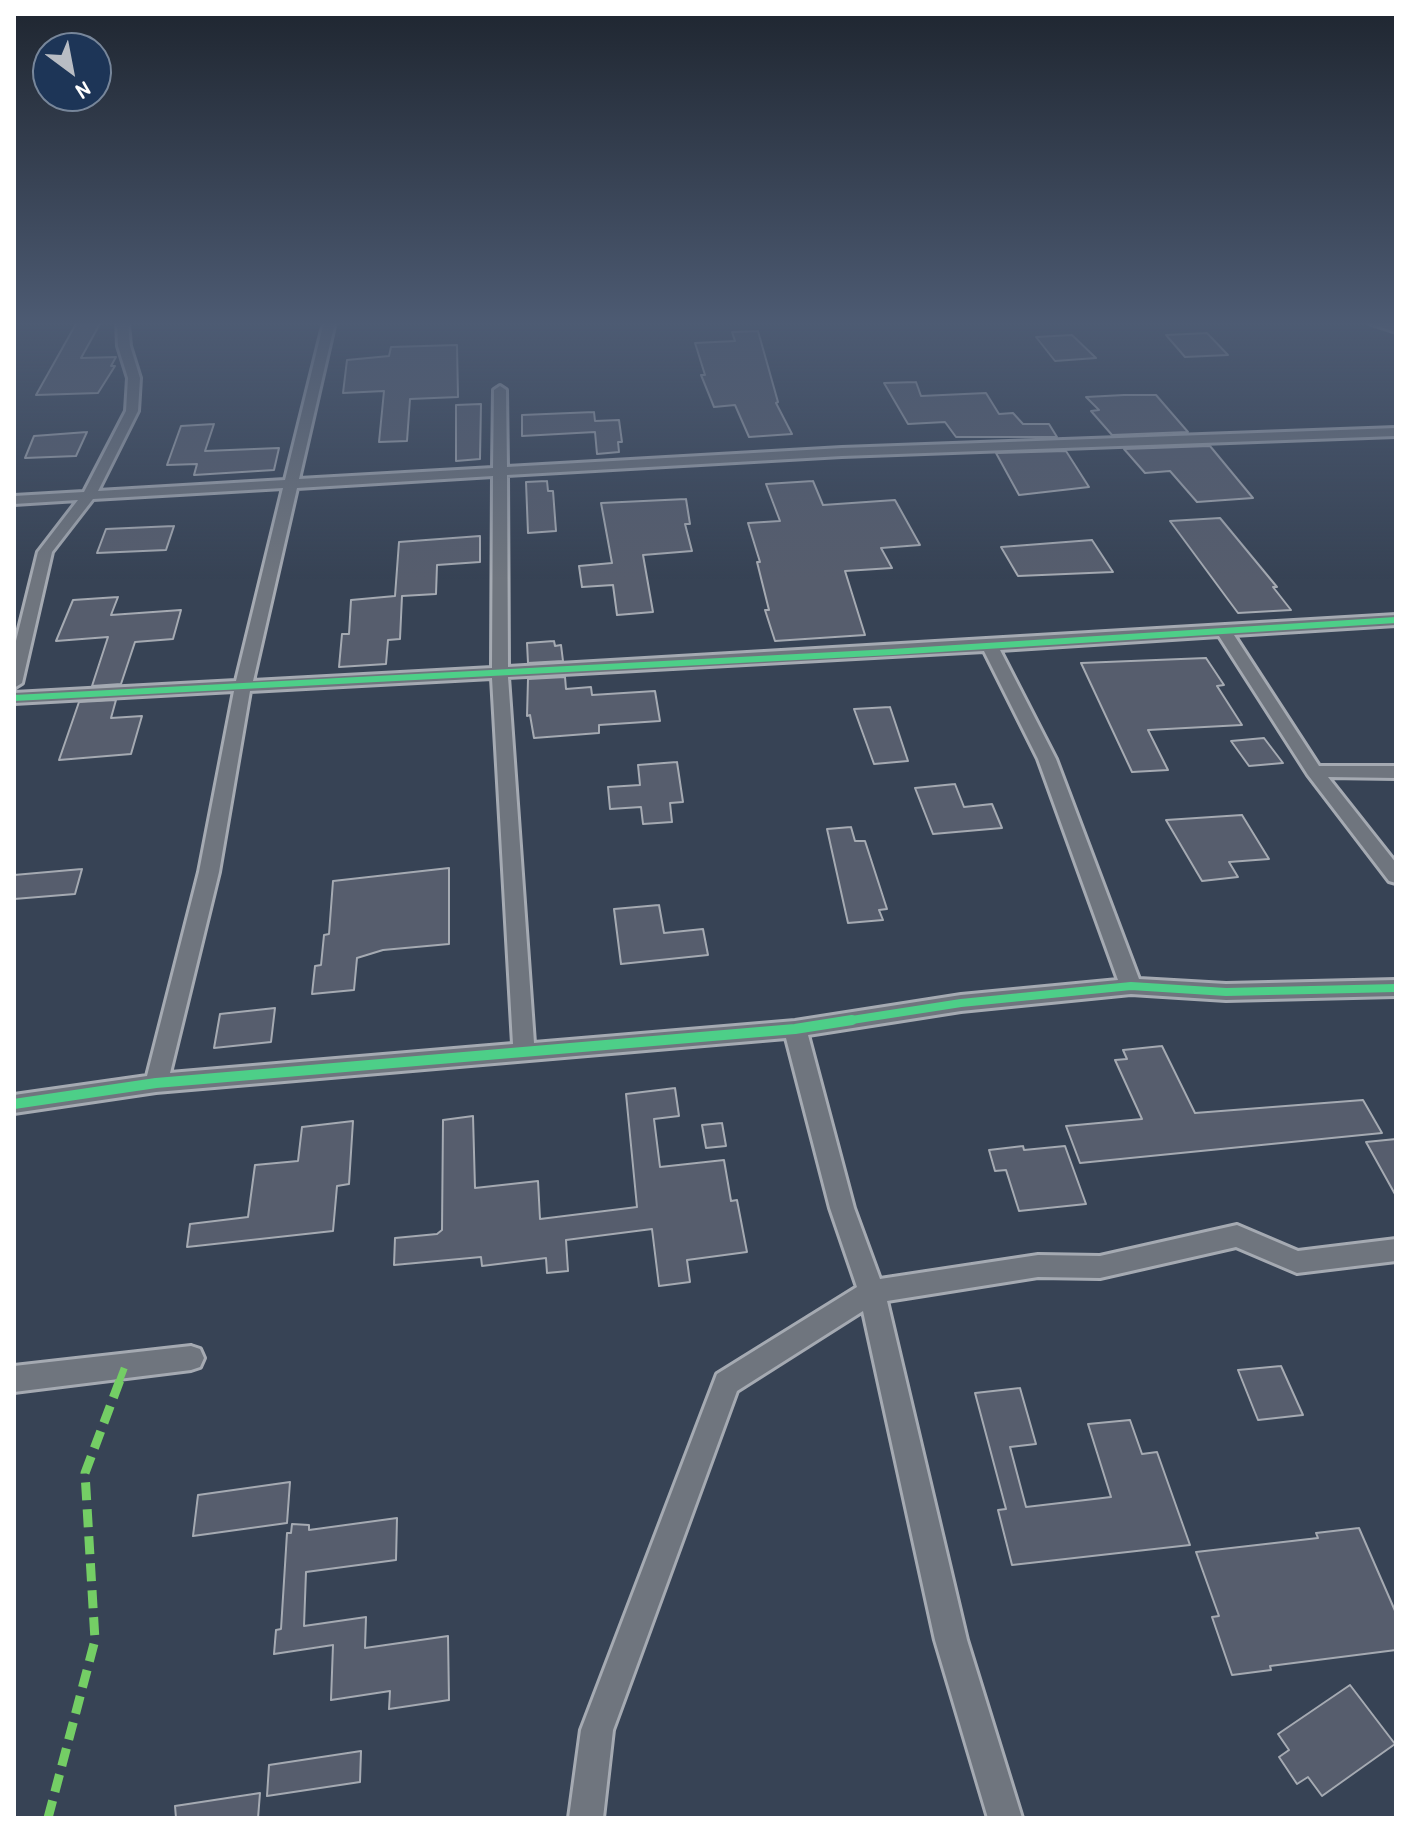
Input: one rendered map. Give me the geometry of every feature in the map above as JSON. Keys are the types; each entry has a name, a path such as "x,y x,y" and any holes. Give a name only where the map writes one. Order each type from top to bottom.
{"street":[{"path":"14,683 45,552 89,496 132,407"},
{"path":"156,1083 209,872 243,686 310,407"},
{"path":"500,407 503,562 500,672 524,1052"},
{"path":"14,500 842,452 1396,432"},
{"path":"14,698 990,646 1396,620"},
{"path":"1224,632 1314,771 1396,876"},
{"path":"990,646 1047,759 1131,986"},
{"path":"1314,771 1396,772"},
{"path":"14,1104 156,1083 795,1029 961,1003 1131,986 1226,992 1396,988"},
{"path":"795,1029 842,1208 872,1292 951,1640 1005,1818"},
{"path":"586,1818 597,1730 727,1383 872,1292 1038,1266 1100,1267 1237,1236 1297,1262 1396,1250"},
{"path":"14,1379 191,1358"}],"building":[{"path":"382,407 409,407 407,441 379,442"},
{"path":"456,407 481,407 480,459 456,461"},
{"path":"736,407 778,407 792,434 749,437"},
{"path":"898,407 995,407 999,414 1013,413 1023,424 1049,424 1057,437 956,437 945,422 908,424"},
{"path":"1096,407 1167,407 1188,432 1112,435 1091,411 1099,410"},
{"path":"594,412 595,421 619,420 622,442 618,442 619,452 597,454 595,432 522,436 522,415"},
{"path":"214,424 205,451 279,448 274,470 194,475 197,464 167,465 181,426"},
{"path":"87,432 76,456 25,458 34,436"},
{"path":"1210,446 1253,498 1197,502 1170,471 1145,473 1124,449"},
{"path":"1066,451 1089,487 1019,495 996,453"},
{"path":"547,481 548,491 553,491 556,531 528,533 526,482"},
{"path":"813,481 823,505 895,500 920,545 881,548 892,568 845,571 865,635 775,641 765,610 769,610 757,562 760,562 748,523 780,521 766,484"},
{"path":"686,499 690,524 685,524 692,551 643,555 653,612 617,615 613,585 582,587 579,566 612,563 601,503"},
{"path":"1220,518 1277,587 1273,587 1291,610 1238,613 1170,521"},
{"path":"174,526 166,550 97,553 106,529"},
{"path":"480,536 480,562 437,565 436,594 402,596 400,639 388,640 386,664 339,667 342,634 349,634 351,600 395,596 399,542"},
{"path":"1092,540 1113,572 1018,576 1001,547"},
{"path":"118,597 111,615 181,610 173,639 135,642 121,684 92,686 108,637 56,641 73,600"},
{"path":"554,641 555,646 561,645 563,661 528,663 527,643"},
{"path":"1206,658 1224,685 1217,686 1242,725 1148,730 1168,770 1132,772 1081,663"},
{"path":"565,677 566,689 591,687 592,695 655,691 660,721 599,725 599,733 534,738 530,715 527,716 528,679"},
{"path":"116,700 111,718 142,716 131,754 59,760 79,702"},
{"path":"890,707 908,761 874,764 854,709"},
{"path":"1264,738 1283,763 1249,766 1231,741"},
{"path":"677,762 683,802 670,803 672,822 643,824 641,807 610,809 608,787 640,785 638,765"},
{"path":"955,784 964,807 992,804 1002,828 933,834 915,788"},
{"path":"1242,815 1269,859 1229,862 1238,877 1202,881 1166,820"},
{"path":"851,827 855,841 865,841 887,909 879,910 883,920 848,923 827,829"},
{"path":"449,868 449,944 383,950 357,958 354,990 312,994 315,966 321,965 324,935 329,934 333,881"},
{"path":"82,869 75,894 14,899 14,875"},
{"path":"659,905 664,933 703,929 708,955 621,964 614,909"},
{"path":"275,1008 271,1042 214,1048 220,1014"},
{"path":"1162,1046 1195,1113 1363,1100 1382,1133 1080,1163 1066,1126 1142,1119 1115,1060 1127,1059 1123,1050"},
{"path":"675,1088 679,1116 654,1119 660,1167 724,1160 731,1201 737,1200 747,1252 687,1260 690,1282 659,1286 652,1229 566,1240 568,1271 547,1273 546,1258 482,1266 481,1257 394,1265 395,1238 437,1234 442,1230 443,1120 473,1116 475,1188 538,1181 540,1219 637,1207 626,1094"},
{"path":"353,1121 349,1184 337,1186 333,1231 187,1247 190,1224 248,1217 255,1165 298,1161 302,1127"},
{"path":"722,1123 726,1146 706,1148 702,1125"},
{"path":"1396,1139 1396,1196 1366,1142"},
{"path":"1023,1146 1024,1150 1065,1146 1086,1204 1019,1211 1006,1170 995,1171 989,1150"},
{"path":"1281,1366 1303,1415 1258,1420 1238,1370"},
{"path":"1020,1388 1036,1444 1010,1447 1026,1507 1111,1497 1088,1424 1130,1420 1142,1454 1157,1452 1190,1545 1012,1565 998,1510 1006,1509 975,1393"},
{"path":"290,1482 287,1523 193,1536 198,1495"},
{"path":"397,1518 396,1560 306,1572 304,1626 366,1617 365,1648 448,1636 449,1700 389,1709 390,1691 331,1700 333,1645 274,1654 276,1630 281,1629 287,1533 291,1533 292,1524 309,1525 309,1530"},
{"path":"1359,1528 1396,1613 1396,1650 1270,1666 1271,1670 1232,1675 1212,1617 1219,1616 1196,1552 1318,1538 1316,1533"},
{"path":"1350,1685 1395,1744 1322,1796 1308,1777 1297,1784 1279,1757 1289,1750 1278,1734"},
{"path":"361,1751 360,1782 267,1796 269,1765"},
{"path":"260,1793 258,1818 176,1818 175,1806"}],"marked path":[{"path":"48,1818 95,1640 85,1473 125,1366"}],"cycle path":[{"path":"14,698 892,652 1396,620"},
{"path":"14,1104 156,1083 795,1029 961,1003 1131,986 1226,992 1396,988"}]}
